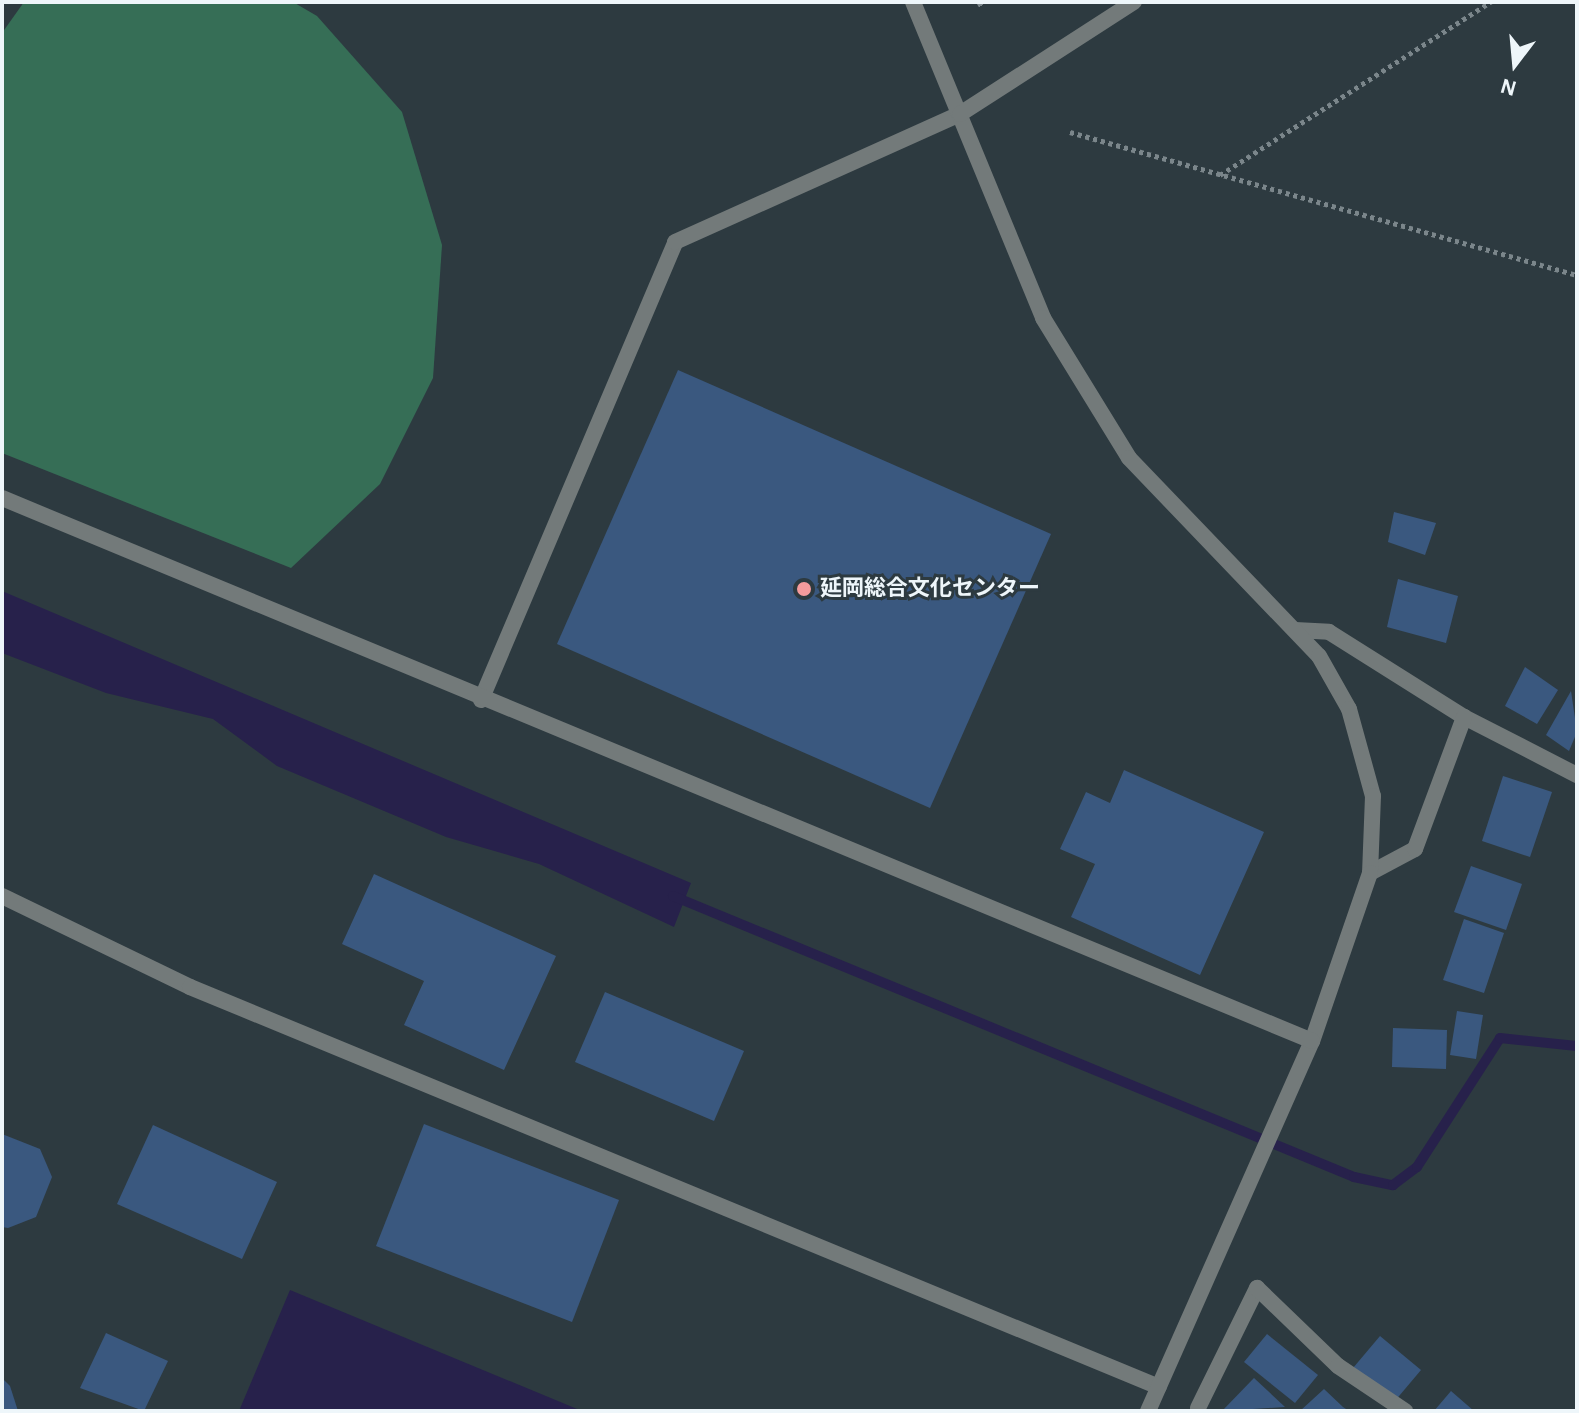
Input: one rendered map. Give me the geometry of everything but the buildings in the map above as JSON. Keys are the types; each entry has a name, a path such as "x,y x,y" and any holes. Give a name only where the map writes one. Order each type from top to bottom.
{"street":[{"path":"913,2 1043,318 1129,458 1295,630 1349,709 1366,758 1373,796 1370,873 1312,1041 1148,1411"},
{"path":"481,700 675,242 960,114 1134,2"},
{"path":"2,498 481,700 1312,1041"},
{"path":"1295,630 1329,632 1464,717 1577,775"},
{"path":"1370,873 1415,849 1464,717"},
{"path":"2,896 190,987 1159,1387"},
{"path":"1199,1410 1257,1288 1338,1366 1405,1411"}],"path":[{"path":"1220,175 1491,2"},
{"path":"1070,132 1577,275"}],"green space":[{"path":"24,2 293,2 317,16 402,112 442,245 433,378 380,484 291,568 2,453 2,33"}],"shaded area":[{"path":"2,591 691,883 674,927 539,864 446,837 277,766 213,719 106,693 2,653"},
{"path":"290,1290 582,1411 239,1411"}],"waterway":[{"path":"673,896 1354,1177 1393,1185 1417,1167 1500,1038 1577,1046"}],"place":[{"name":"延岡総合文化センター","path":"804,589"}]}
